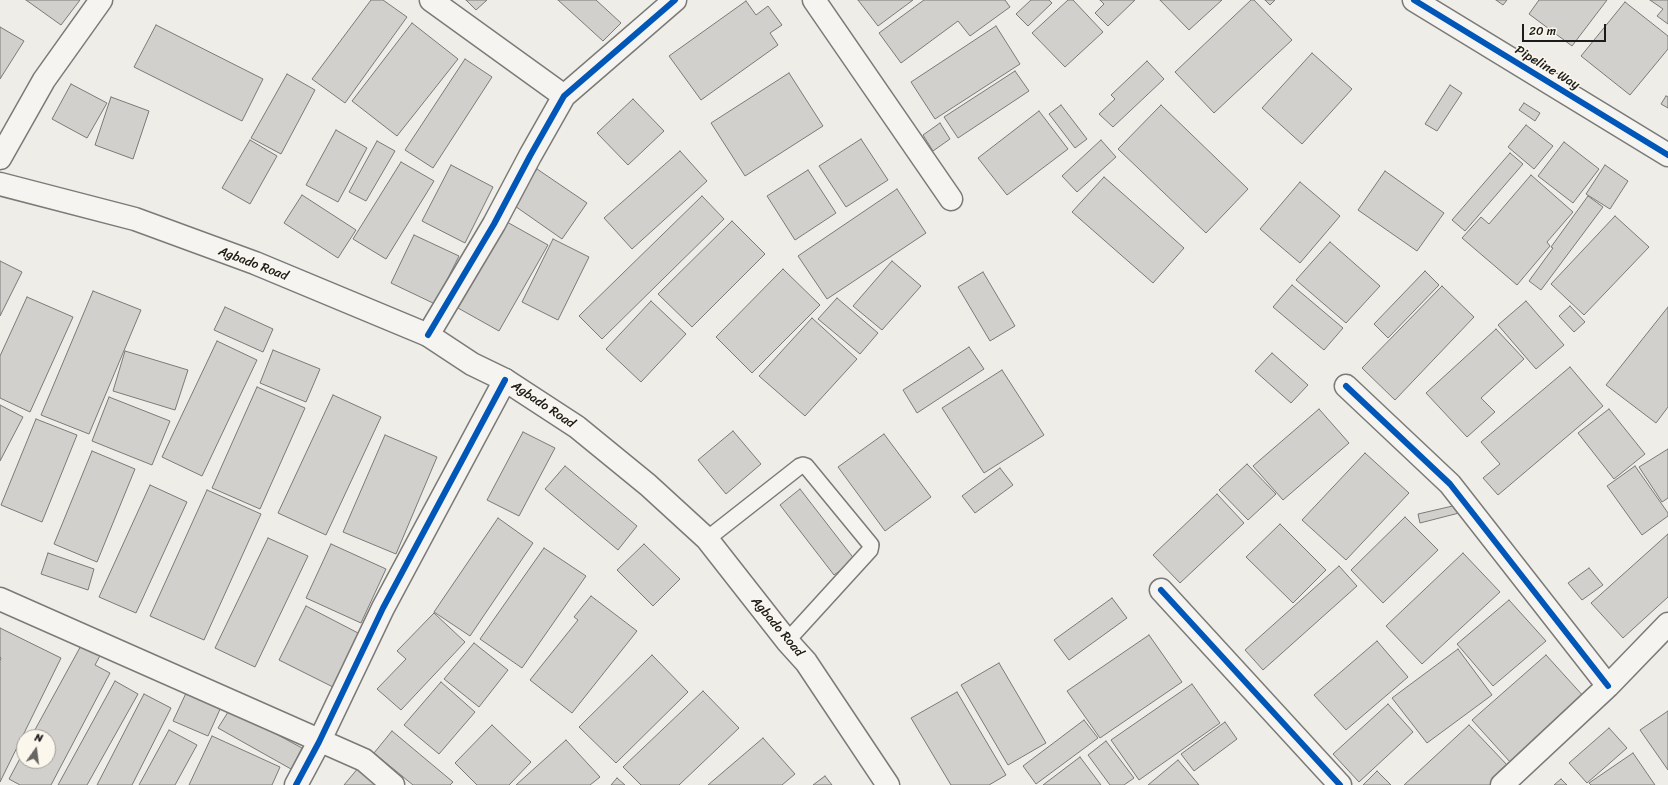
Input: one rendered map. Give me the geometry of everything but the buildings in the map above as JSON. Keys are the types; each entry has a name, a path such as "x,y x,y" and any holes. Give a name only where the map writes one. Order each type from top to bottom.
{"street":[{"path":"0,158 44,80 101,0"},
{"path":"431,0 564,96"},
{"path":"428,335 494,224 564,96 675,0"},
{"path":"814,0 951,200"},
{"name":"Pipeline Way","path":"1414,0 1668,155"},
{"name":"Agbado Road","path":"0,184 135,220 255,263 428,335 472,364 505,380 577,427 648,485 707,539 787,641 806,662 888,785"},
{"path":"296,785 319,742 383,608 505,380"},
{"path":"1346,386 1450,484 1608,686"},
{"path":"1160,590 1340,785"},
{"path":"0,599 319,742 364,760 393,785"},
{"path":"1502,785 1608,686 1668,624"}],"lane":[{"path":"707,539 802,465 806,466 871,545 870,550 787,641"}],"cycle path":[{"path":"428,335 494,224 564,96 675,0"},
{"path":"1414,0 1668,155"},
{"path":"296,785 319,742 383,608 505,380"},
{"path":"1346,386 1450,484 1608,686"},
{"path":"1161,590 1340,785"}]}
